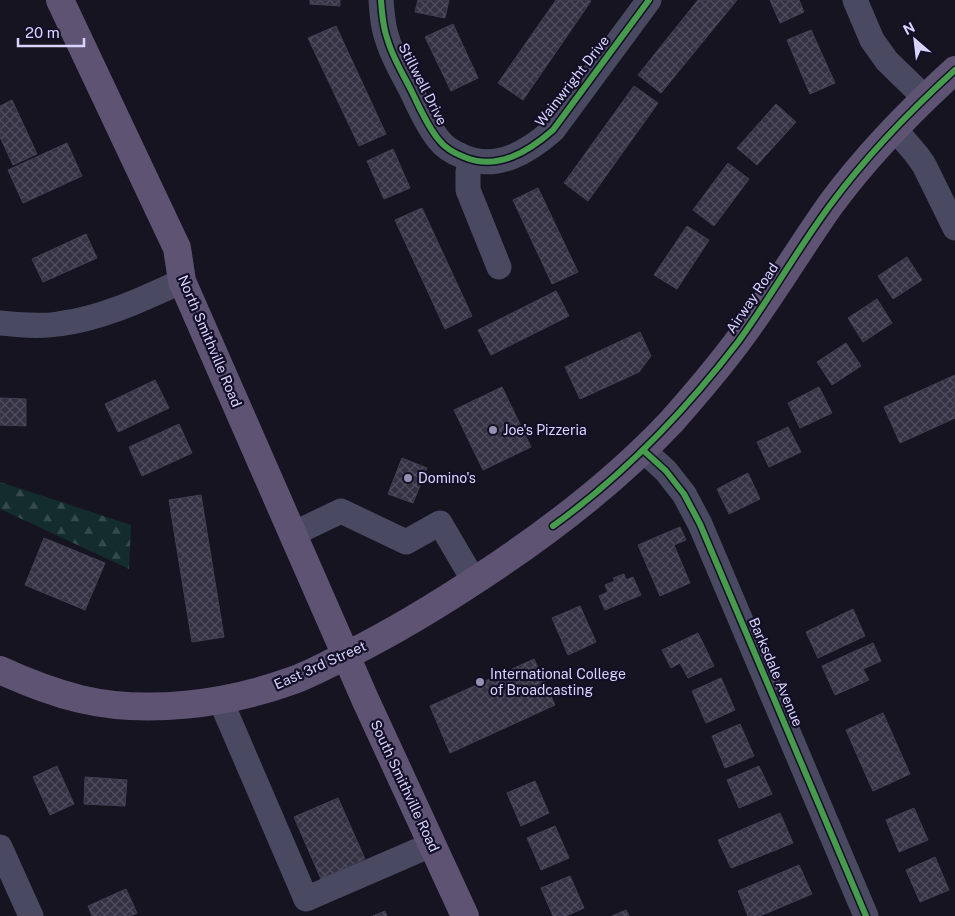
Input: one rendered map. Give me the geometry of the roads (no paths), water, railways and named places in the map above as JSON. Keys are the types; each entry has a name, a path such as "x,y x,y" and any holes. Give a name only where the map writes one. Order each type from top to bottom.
{"main road":[{"name":"North Smithville Road","path":"60,0 177,248 182,281 346,655"},
{"name":"Airway Road","path":"553,526 625,467 673,420 738,342 832,204 866,160 894,128 955,70"},
{"name":"East 3rd Street","path":"0,670 37,686 81,699 115,705 163,706 208,702 259,692 295,680 395,630 508,559 553,526"},
{"name":"South Smithville Road","path":"346,655 465,916"}],"street":[{"name":"Stillwell Drive","path":"382,0 383,24 388,42 422,112 438,140 454,153 471,160"},
{"name":"Wainwright Drive","path":"471,160 498,162 518,155 538,144 553,130 649,0"},
{"path":"855,0 872,40 887,61 925,98"},
{"path":"894,128 924,165 955,228"},
{"path":"471,160 468,172 468,190 499,267"},
{"path":"0,323 20,325 57,324 88,319 157,293 182,281"},
{"name":"Barksdale Avenue","path":"643,450 666,470 684,494 700,524 866,916"},
{"path":"293,534 342,512 406,542 440,523 474,581"},
{"path":"220,699 306,899 433,844"},
{"path":"0,847 31,916"}],"place":[{"name":"Joe's Pizzeria","path":"493,430"},
{"name":"Domino's","path":"408,478"},
{"name":"International College of Broadcasting","path":"480,682"}]}
